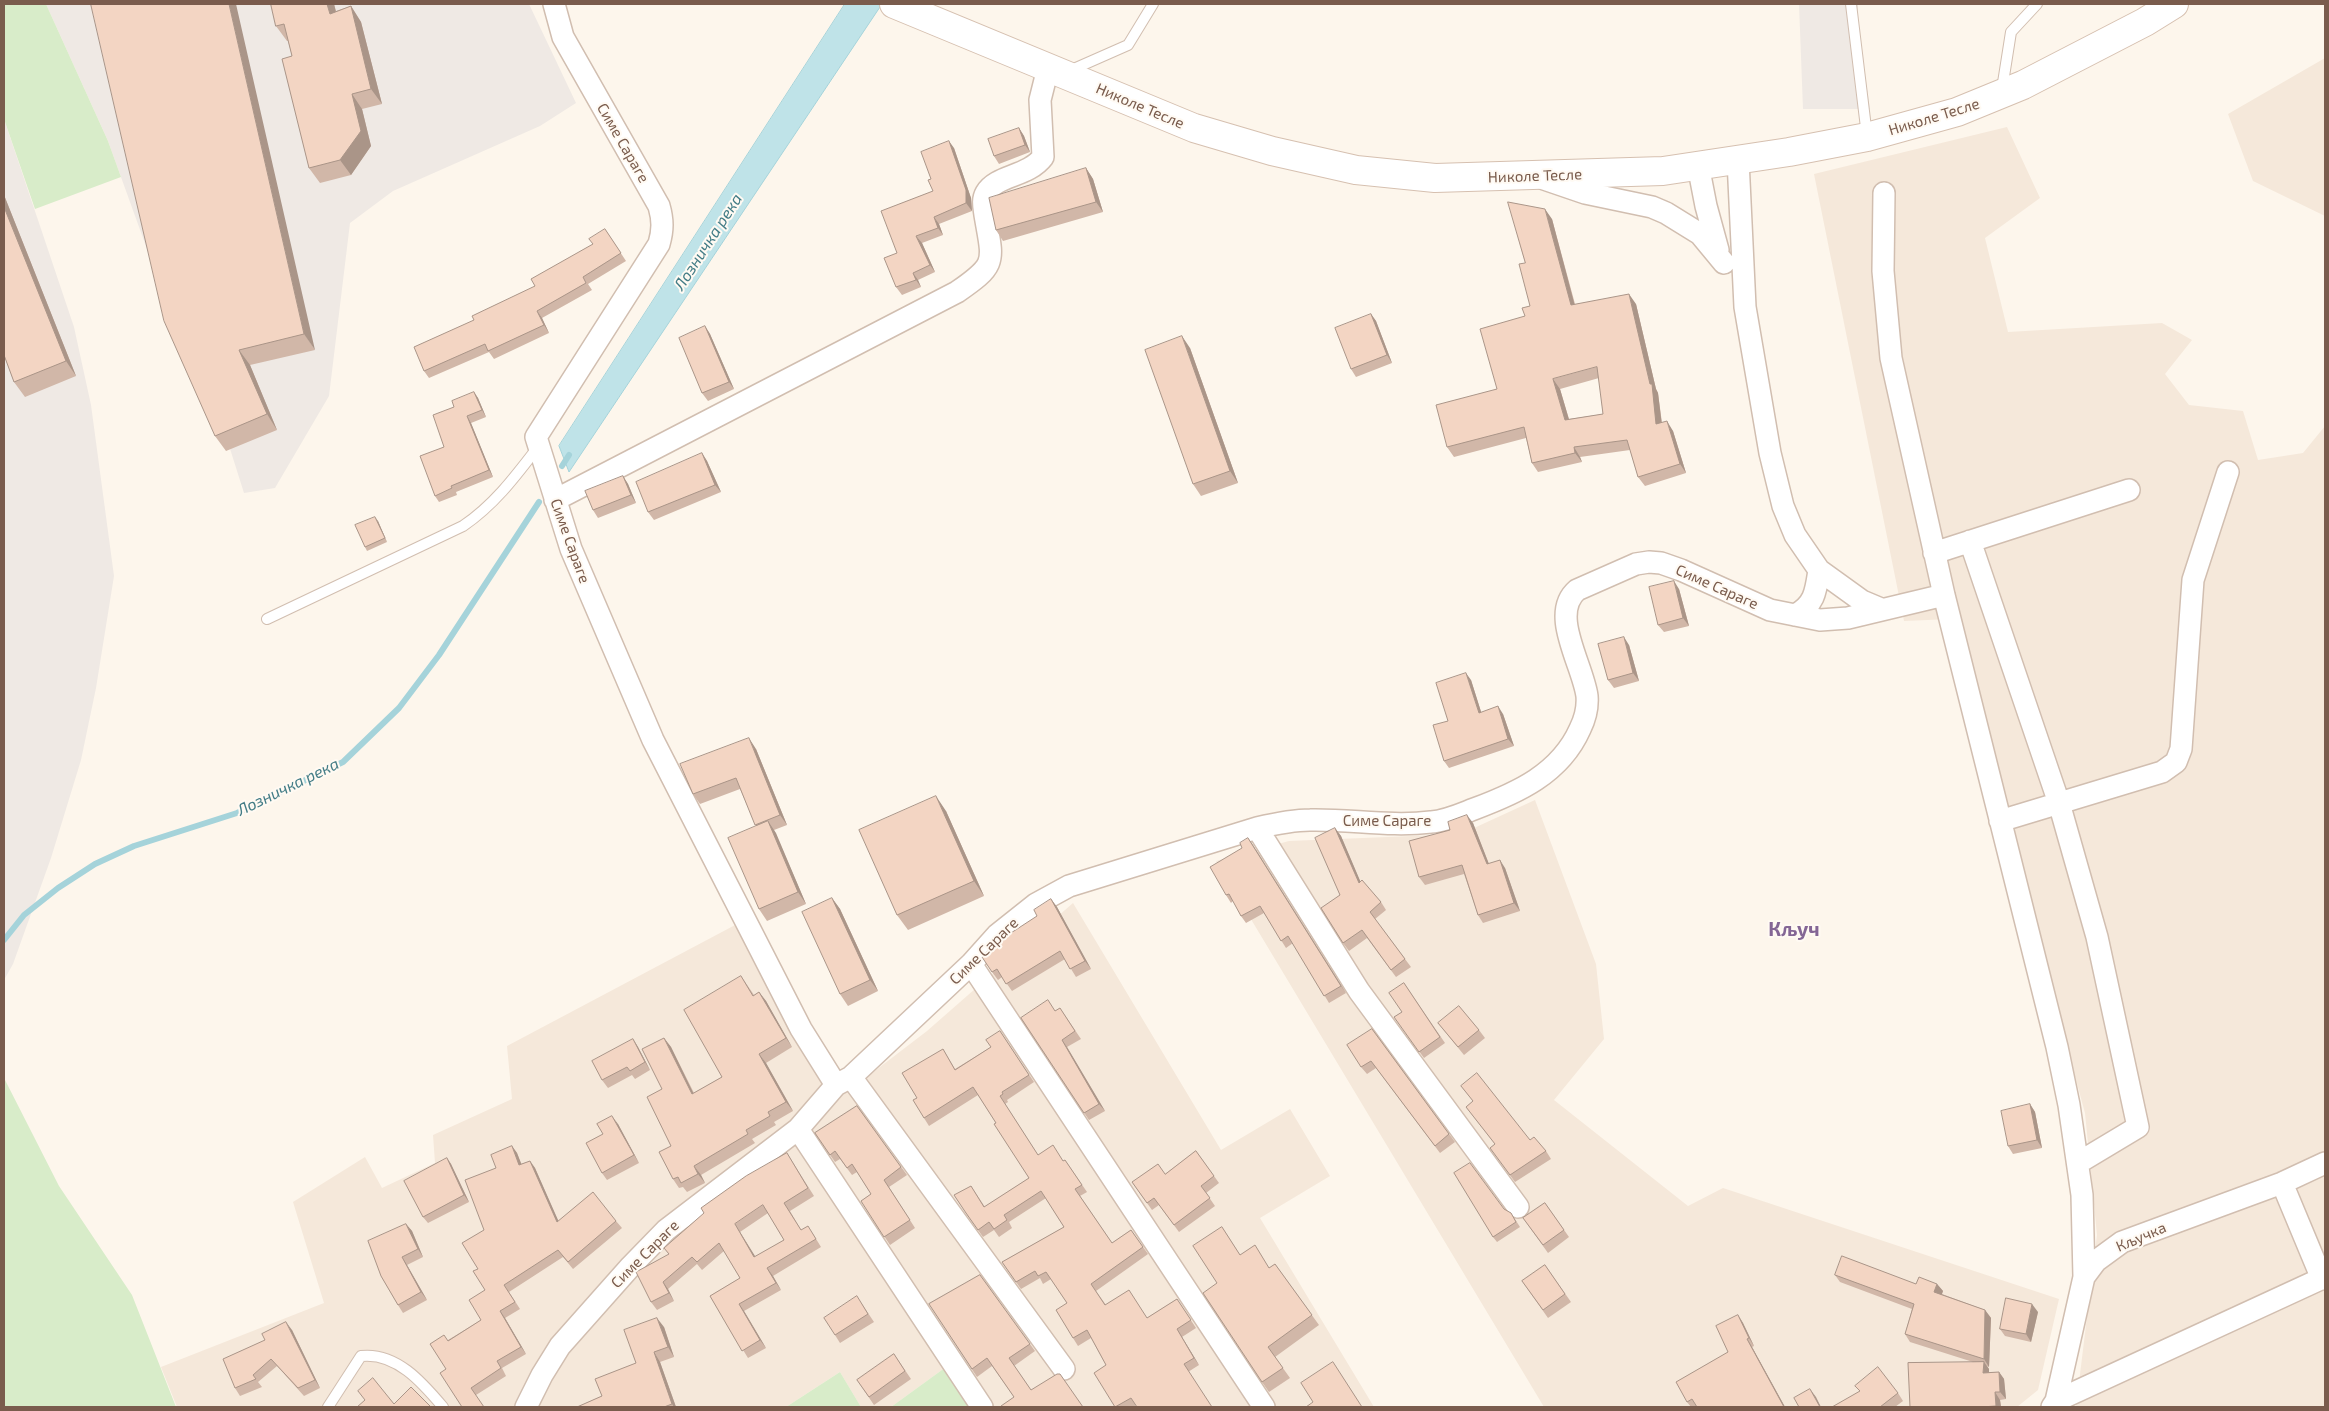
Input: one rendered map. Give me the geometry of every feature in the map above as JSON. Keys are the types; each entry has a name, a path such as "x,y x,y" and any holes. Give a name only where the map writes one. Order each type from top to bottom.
{"street":[{"name":"Симе Сараге","path":"554,4 563,37 659,206 663,219 663,233 659,244 536,437 538,446 571,549 653,740 801,1029 843,1081"},
{"name":"Николе Тесле","path":"904,8 1194,128 1272,151 1356,170 1435,178 1663,171 1868,137 1957,112 2001,94 2145,22 2174,4"},
{"path":"555,500 957,292 980,277 992,254 983,204 987,191 995,183 1037,166 1043,157 1040,100 1056,71"},
{"path":"1738,160 1745,307 1770,453 1783,506 1795,535 1819,570 1862,601 1882,608"},
{"path":"1698,166 1713,236 1745,307"},
{"path":"1538,176 1585,193 1652,207 1666,213 1700,234 1724,263"},
{"path":"1884,193 1883,271 1891,358 1944,596 2057,1047 2082,1195 2084,1277"},
{"path":"2000,821 2162,772 2176,762 2181,749 2193,580 2228,472"},
{"path":"1934,553 2128,490"},
{"path":"1970,541 2059,803 2096,937 2138,1127 2078,1163"},
{"name":"Симе Сараге","path":"529,1406 560,1346 666,1230 798,1129 843,1081 971,964 997,935 1018,918 1069,886 1257,828 1309,820 1378,823 1434,822 1501,799 1522,789 1547,773 1576,738 1586,711 1586,696 1564,616 1570,596 1577,590 1636,564 1649,562 1661,563 1770,610 1820,620 1848,618 1882,608 1944,596"},
{"path":"1795,615 1804,611 1811,602 1816,592 1819,570"},
{"path":"1257,828 1359,991 1518,1207"},
{"path":"971,964 1264,1407"},
{"path":"843,1081 1064,1369"},
{"path":"798,1129 982,1407"},
{"name":"Кључка","path":"2054,1404 2084,1277 2096,1261 2122,1242 2282,1183 2325,1163"},
{"path":"2282,1183 2324,1278"},
{"name":"Кључка","path":"2054,1404 2324,1278"}],"lane":[{"path":"1056,71 1128,45 1153,4"},
{"path":"1851,4 1868,137"},
{"path":"2001,94 2012,32 2037,4"},
{"path":"267,619 462,526 478,516 502,493 538,446"},
{"path":"328,1407 361,1356 373,1354 413,1374 443,1407"}],"shaded area":[{"path":"46,4 529,4 576,103 540,126 393,191 350,223 329,396 275,488 244,493 177,281 152,263 108,141"},
{"path":"1799,4 1858,4 1857,21 1870,109 1803,109"},
{"path":"2325,58 2325,216 2253,181 2228,114"},
{"path":"4,119 74,327 91,405 114,576 96,688 81,760 51,858 13,964 4,980"},
{"path":"2007,127 2040,198 1985,238 2008,332 2162,323 2192,340 2165,374 2189,405 2243,411 2258,460 2303,453 2325,426 2325,1407 2076,1407 2097,1235 2085,1113 1951,619 1904,621 1814,174"},
{"path":"1535,800 1596,964 1604,1039 1554,1100 1688,1206 1723,1188 2059,1299 2038,1390 2017,1407 1544,1407 1216,861 1289,841 1461,834"},
{"path":"1073,903 1221,1150 1290,1109 1330,1176 1260,1218 1374,1407 993,1407 957,1359 891,1407 861,1407 840,1372 786,1407 177,1407 161,1367 324,1303 293,1202 365,1157 382,1188 435,1163 433,1135 512,1099 507,1046 737,924 823,1083 846,1093 927,1031"}],"green space":[{"path":"4,4 46,4 108,141 121,177 35,209 4,119"},
{"path":"4,1078 59,1186 132,1295 176,1407 4,1407"},
{"path":"957,1359 993,1407 891,1407"},
{"path":"840,1372 861,1407 786,1407"}],"water":[{"path":"845,4 882,4 569,472 559,446"}],"building":[{"path":"91,4 229,4 304,334 239,350 267,414 215,436 164,321"},
{"path":"271,4 327,4 330,14 351,6 371,89 352,94 361,131 340,160 309,168 282,59 292,56 284,24 276,26"},
{"path":"1019,128 1025,145 994,156 988,139"},
{"path":"949,141 966,190 966,203 934,217 938,228 916,236 930,265 913,273 916,280 896,287 884,258 897,253 881,211 933,191 928,180 931,179 921,152"},
{"path":"1086,168 1096,202 996,230 989,198"},
{"path":"1508,202 1545,209 1571,305 1629,294 1650,384 1652,384 1656,424 1667,421 1680,464 1638,477 1627,440 1574,447 1575,453 1532,463 1524,427 1447,447 1436,405 1497,389 1480,329 1525,316 1522,308 1530,306 1519,264 1525,263","holes":["1597,367 1603,414 1565,420 1553,379"]},
{"path":"4,207 66,361 14,382 4,355"},
{"path":"605,229 621,253 583,277 586,283 537,311 544,325 488,351 485,344 424,371 414,347 474,320 472,316 535,286 531,279 593,244 589,239"},
{"path":"1371,314 1387,355 1351,369 1335,328"},
{"path":"705,326 729,382 702,393 679,338"},
{"path":"1182,336 1230,471 1193,484 1145,350"},
{"path":"474,392 482,410 467,416 489,470 451,486 452,488 435,496 420,456 444,447 433,415 454,407 452,401"},
{"path":"702,453 715,485 648,512 636,482"},
{"path":"623,476 631,495 593,510 585,491"},
{"path":"375,517 385,538 365,547 355,525"},
{"path":"1674,581 1683,618 1658,625 1649,587"},
{"path":"1624,637 1633,673 1608,680 1598,644"},
{"path":"1466,673 1479,713 1498,706 1508,739 1444,761 1433,725 1448,721 1436,683"},
{"path":"749,738 780,815 755,825 736,778 693,794 680,764"},
{"path":"936,796 974,881 897,915 859,830"},
{"path":"1467,815 1487,864 1500,860 1514,903 1478,915 1462,865 1419,877 1409,841 1450,830 1448,822"},
{"path":"768,821 798,892 759,909 728,838"},
{"path":"1335,828 1359,883 1362,880 1381,902 1370,912 1405,959 1391,970 1362,930 1343,943 1321,908 1340,895 1315,838"},
{"path":"1248,838 1341,986 1324,996 1288,936 1281,941 1260,906 1241,916 1229,894 1226,895 1210,867 1242,848 1240,843"},
{"path":"832,898 870,980 840,994 802,912"},
{"path":"1051,899 1085,961 1070,969 1060,951 1006,984 997,969 992,972 982,957 994,944 1037,916 1034,910"},
{"path":"741,976 753,996 759,992 786,1038 759,1054 786,1102 768,1112 770,1116 746,1130 748,1134 694,1166 698,1174 681,1183 678,1177 673,1179 659,1152 671,1146 647,1097 662,1089 642,1049 664,1038 692,1094 722,1077 684,1010"},
{"path":"1404,983 1440,1037 1419,1052 1394,1017 1402,1012 1389,993"},
{"path":"1048,1000 1055,1011 1060,1008 1075,1031 1062,1040 1099,1104 1084,1113 1021,1018"},
{"path":"1459,1006 1479,1030 1458,1047 1438,1023"},
{"path":"1372,1029 1449,1134 1435,1146 1371,1061 1361,1067 1347,1045"},
{"path":"1000,1031 1029,1075 1002,1092 1003,1094 1000,1096 1038,1155 1053,1145 1082,1185 1075,1189 1112,1243 1131,1230 1143,1247 1091,1284 1105,1305 1129,1290 1147,1318 1177,1299 1191,1320 1177,1329 1194,1358 1184,1364 1212,1407 1137,1407 1131,1398 1115,1407 1094,1373 1106,1365 1087,1330 1073,1338 1056,1310 1067,1303 1046,1272 1038,1276 1035,1271 1016,1282 1002,1262 1064,1227 1041,1191 1004,1215 1007,1220 994,1229 989,1222 978,1230 954,1195 971,1186 984,1207 1029,1178 994,1124 996,1123 973,1087 924,1118 913,1100 917,1098 902,1073 943,1049 955,1070 991,1047 986,1040"},
{"path":"633,1039 645,1062 630,1071 627,1067 602,1080 592,1061"},
{"path":"1477,1073 1530,1140 1534,1137 1546,1151 1510,1175 1490,1148 1495,1144 1466,1107 1473,1101 1461,1086"},
{"path":"2030,1104 2037,1140 2008,1146 2001,1111"},
{"path":"857,1106 901,1167 884,1180 910,1220 884,1237 861,1201 871,1194 852,1164 847,1168 835,1151 830,1155 815,1133"},
{"path":"612,1116 634,1155 602,1173 586,1143 603,1134 597,1124"},
{"path":"512,1146 519,1165 530,1161 557,1222 593,1192 616,1221 568,1262 558,1250 504,1285 515,1302 500,1311 521,1347 497,1361 501,1368 471,1388 484,1407 462,1407 440,1373 446,1369 430,1344 444,1335 448,1341 481,1320 469,1300 485,1290 473,1271 478,1269 462,1243 484,1230 465,1180 496,1168 491,1155"},
{"path":"1196,1151 1214,1176 1201,1186 1210,1198 1174,1225 1154,1198 1147,1203 1132,1182 1158,1164 1165,1174"},
{"path":"787,1153 808,1188 784,1203 801,1230 808,1226 816,1239 767,1268 776,1283 739,1304 760,1340 742,1351 710,1296 740,1278 719,1243 697,1262 692,1257 663,1282 669,1293 651,1302 636,1272 669,1254 664,1248 704,1213 701,1208 746,1176","holes":["763,1205 784,1240 754,1257 735,1224"]},
{"path":"447,1158 464,1195 423,1217 404,1181"},
{"path":"1470,1163 1504,1209 1511,1213 1516,1222 1493,1237 1454,1173"},
{"path":"1545,1203 1564,1230 1543,1245 1523,1218"},
{"path":"406,1224 418,1249 402,1257 421,1292 398,1305 381,1276 368,1241"},
{"path":"1222,1227 1240,1255 1255,1245 1269,1268 1275,1264 1312,1315 1268,1347 1283,1368 1262,1382 1203,1293 1217,1283 1193,1246"},
{"path":"1842,1256 1916,1284 1919,1277 1937,1284 1934,1292 1985,1310 1984,1359 1905,1334 1914,1304 1835,1275"},
{"path":"1545,1265 1565,1294 1543,1310 1522,1281"},
{"path":"980,1275 1030,1344 1009,1358 1031,1390 1060,1374 1083,1407 1002,1407 1014,1397 987,1358 972,1369 929,1304"},
{"path":"857,1296 868,1314 835,1335 824,1318"},
{"path":"2006,1298 2032,1304 2026,1334 2000,1329"},
{"path":"1738,1315 1749,1338 1747,1339 1784,1407 1697,1407 1692,1399 1687,1402 1676,1382 1728,1352 1716,1326"},
{"path":"657,1318 668,1347 654,1352 672,1404 664,1407 577,1407 602,1396 595,1379 636,1363 624,1330"},
{"path":"286,1322 315,1380 298,1388 271,1359 253,1375 256,1379 235,1388 223,1359 265,1340 262,1334"},
{"path":"894,1354 905,1371 869,1397 857,1380"},
{"path":"1333,1362 1362,1407 1306,1407 1313,1402 1301,1383"},
{"path":"1984,1362 1983,1373 1999,1372 2000,1392 1995,1392 1996,1406 1910,1407 1908,1363"},
{"path":"1878,1367 1898,1393 1880,1407 1832,1407 1860,1391 1855,1386"},
{"path":"373,1378 394,1404 411,1387 431,1407 357,1407 365,1400 358,1391"},
{"path":"1810,1389 1820,1407 1799,1407 1794,1398"}],"waterway":[{"name":"Лозничка река","path":"562,466 569,455"},
{"name":"Лозничка река","path":"4,940 24,915 58,888 95,864 134,846 237,813 343,762 399,708 439,655 539,502"}],"district":[{"name":"Кључ","path":"1794,929"}]}
